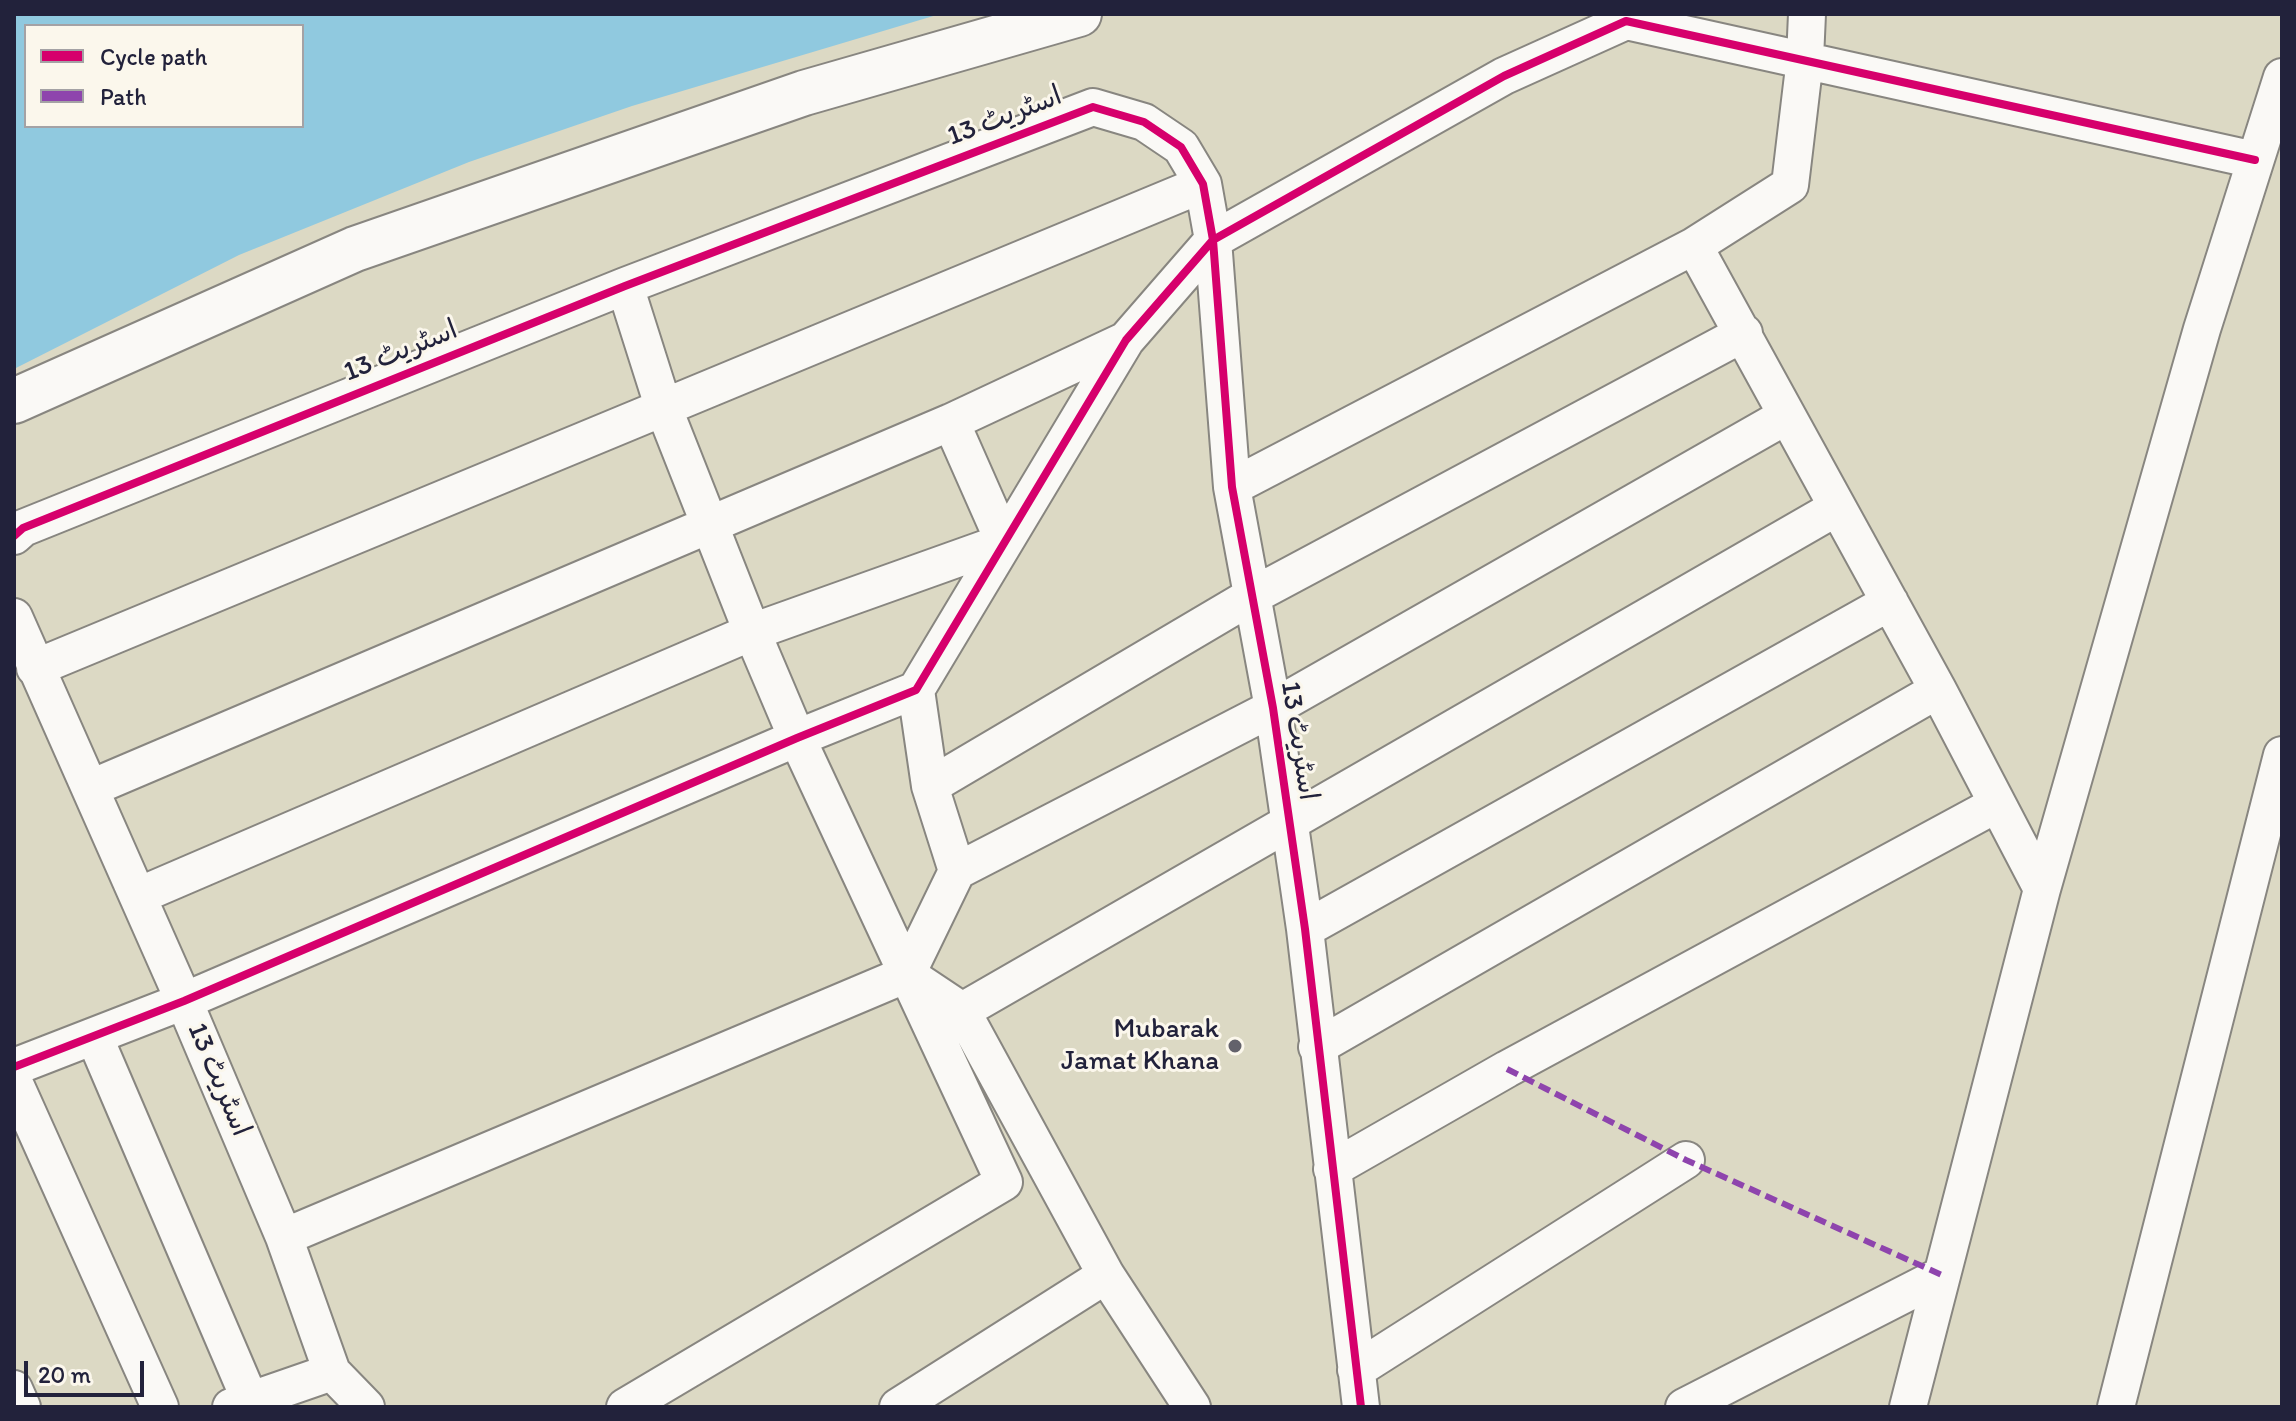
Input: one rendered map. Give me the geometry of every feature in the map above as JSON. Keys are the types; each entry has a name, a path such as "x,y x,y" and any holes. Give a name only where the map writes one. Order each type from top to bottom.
{"main road":[{"path":"14,401 355,249 804,93 1079,14"}],"street":[{"path":"1232,487 1694,246 1790,185 1805,59 1807,14"},
{"path":"14,1067 184,1001 916,690 1126,340 1213,240 1504,76 1626,21 2255,160"},
{"path":"1908,1407 2042,889 2202,329 2281,87"},
{"name":"اسٹریٹ 13","path":"14,536 23,528 625,286 1093,107 1144,122 1181,147 1203,184 1213,240 1232,487 1273,708 1305,929 1361,1407"},
{"path":"35,668 1203,184"},
{"path":"1694,246 1938,690 2042,889"},
{"path":"625,286 664,409 752,632 797,738 1004,1182 625,1407"},
{"path":"930,786 1250,597 1744,333"},
{"path":"91,788 951,422 1126,340"},
{"path":"284,1237 907,974 957,871 1273,708 1786,416"},
{"path":"951,422 1004,542"},
{"path":"962,1011 1836,508"},
{"path":"138,896 752,632 1004,542"},
{"path":"1305,929 1890,602"},
{"name":"اسٹریٹ 13","path":"14,617 184,1001 284,1237 332,1372 366,1407"},
{"path":"916,690 930,786 957,871"},
{"path":"1317,1047 1938,690"},
{"path":"2116,1407 2282,755"},
{"path":"1332,1169 1507,1069 1997,804"},
{"path":"907,974 962,1011 1106,1275 1192,1407"},
{"path":"94,1036 241,1404 332,1372"},
{"path":"14,1082 160,1407"},
{"path":"1356,1370 1686,1160"},
{"path":"898,1407 1106,1275"},
{"path":"1684,1407 1942,1275"},
{"path":"14,1389 22,1407"}],"water":[{"path":"14,14 940,14 632,106 469,162 239,255 14,369"}],"marked path":[{"path":"1507,1069 1686,1160 1942,1275"}],"cycle path":[{"path":"14,1067 184,1001 916,690 1126,340 1213,240 1504,76 1626,21 2255,160"},
{"path":"14,536 23,528 625,286 1093,107 1144,122 1181,147 1203,184 1213,240 1232,487 1273,708 1305,929 1361,1407"}],"place":[{"name":"Mubarak Jamat Khana","path":"1235,1046"}]}
